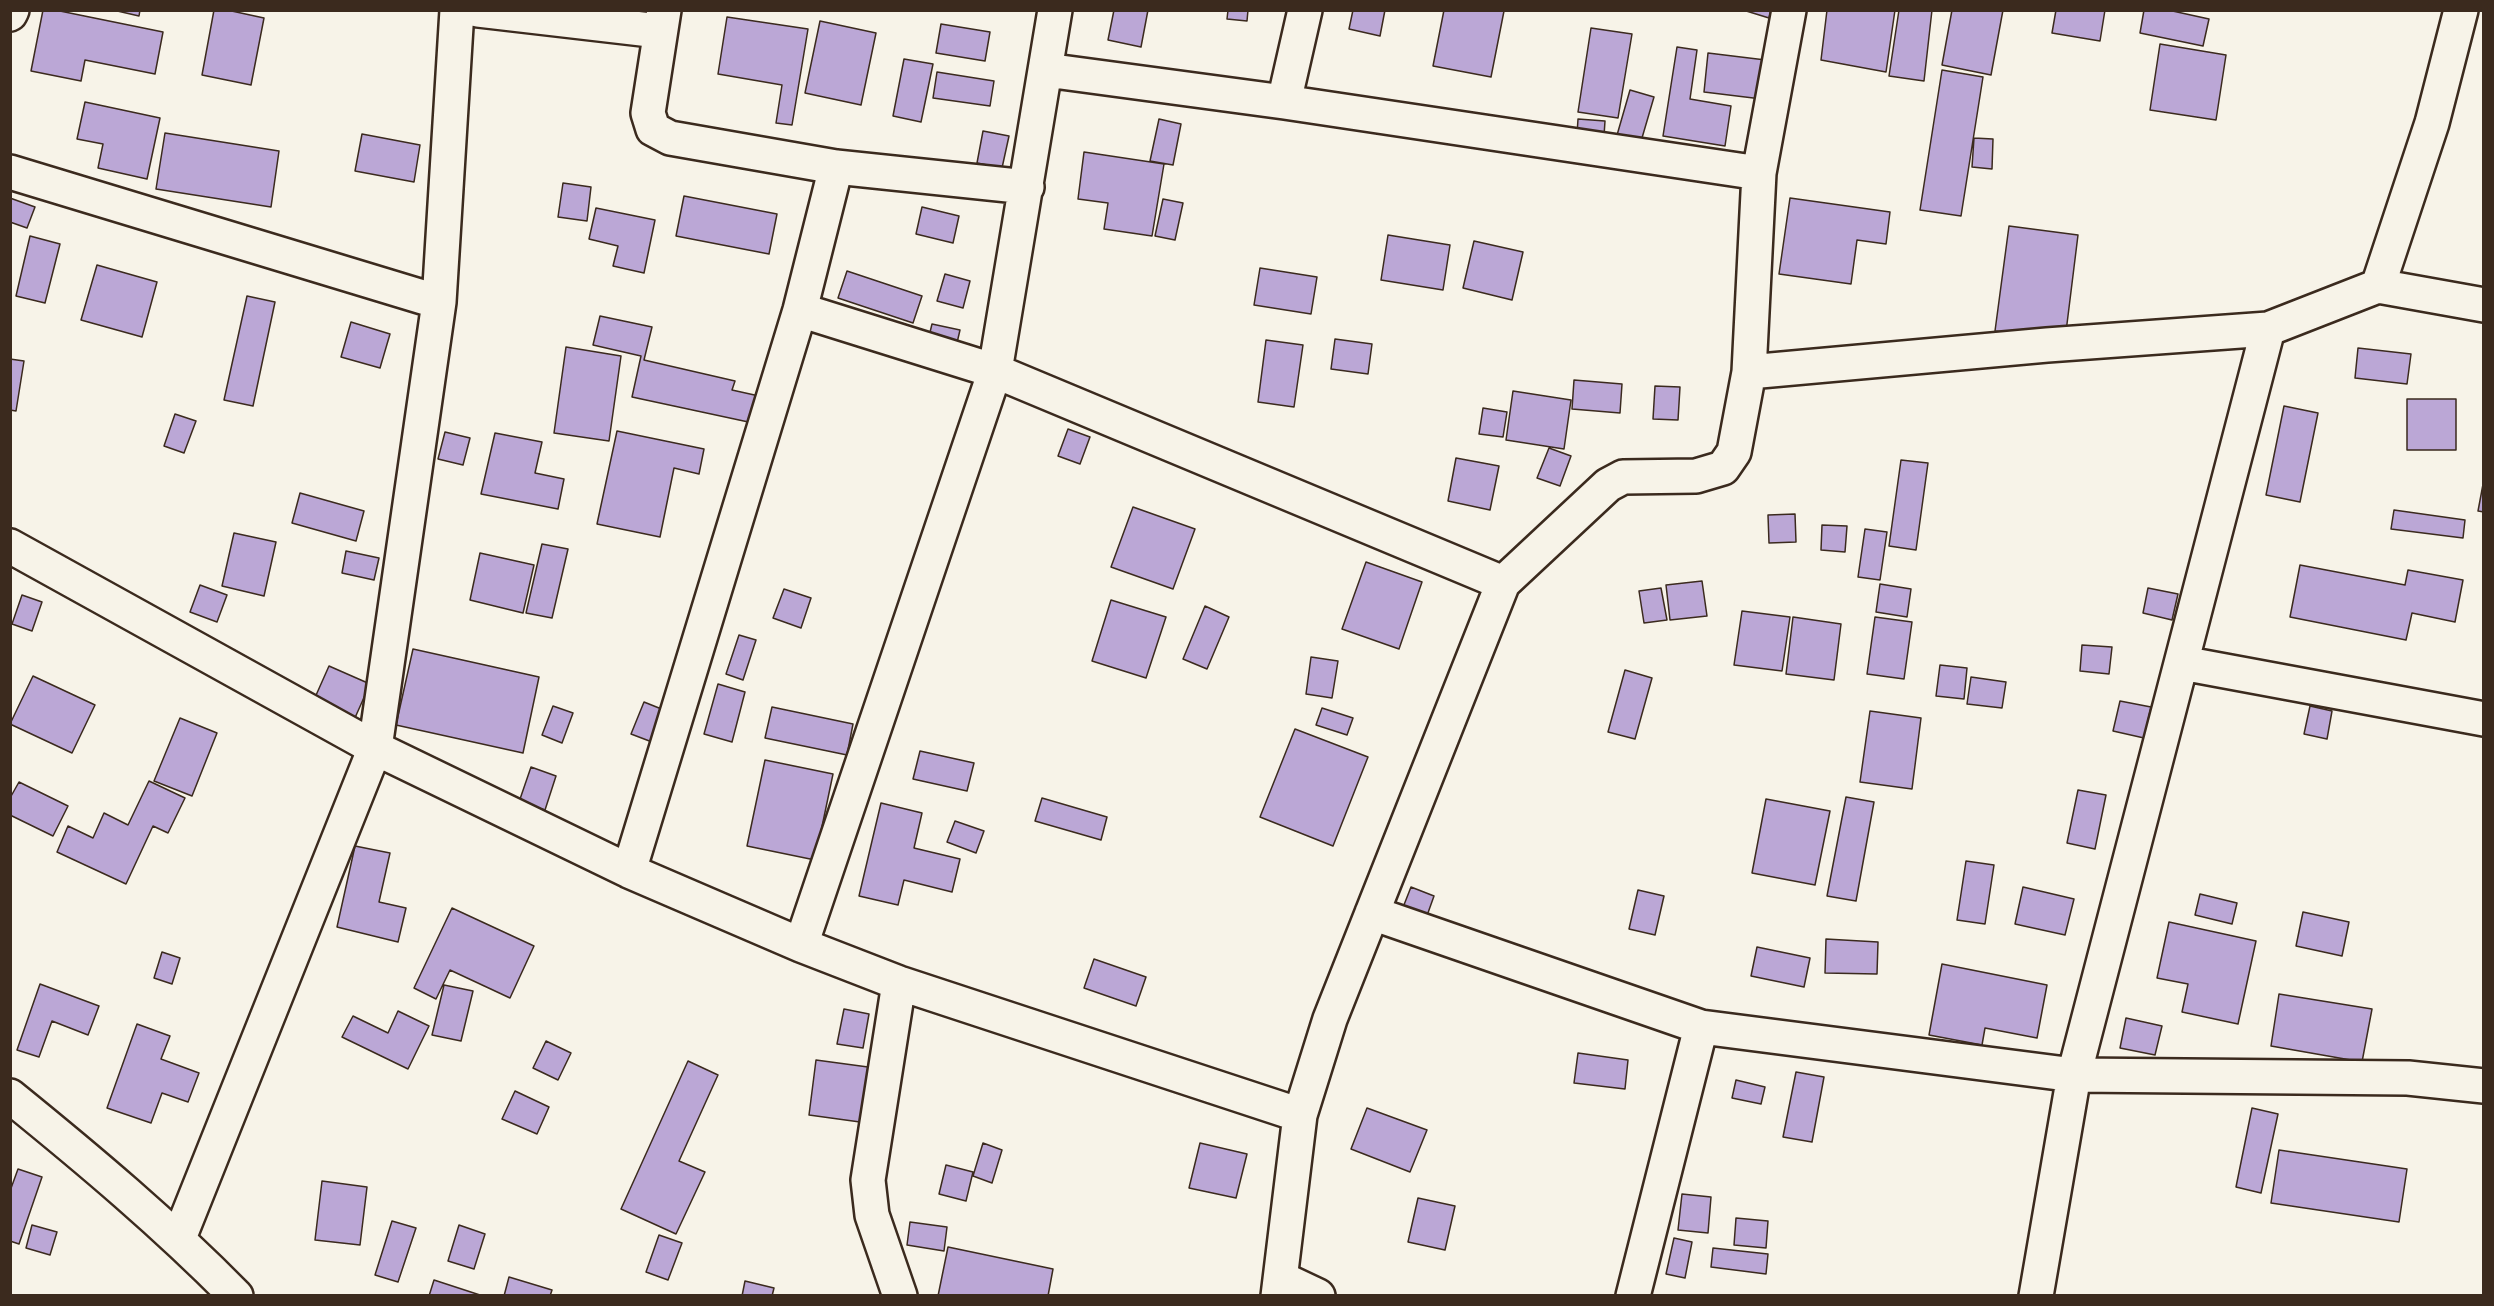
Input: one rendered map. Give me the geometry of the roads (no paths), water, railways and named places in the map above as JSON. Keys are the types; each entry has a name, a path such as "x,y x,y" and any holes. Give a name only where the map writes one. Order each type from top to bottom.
{"street":[{"path":"179,1238 375,748 439,302 457,10"},
{"path":"478,10 661,21 648,113 653,129 670,138 836,167 1027,188"},
{"path":"801,945 995,371 1056,10"},
{"path":"1284,102 1305,10"},
{"path":"1318,1296 1280,1287 1300,1115 1330,1019 1503,583 1594,496 1623,477 1696,476 1723,468 1734,452 1749,372 1759,173 1789,10"},
{"path":"2378,286 2432,123 2461,10"},
{"path":"1046,70 1284,102 1759,173"},
{"path":"629,871 800,310 836,167"},
{"path":"10,172 439,302"},
{"path":"1749,372 2047,345 2268,329 2378,286 2484,305"},
{"path":"800,310 995,371 1503,583"},
{"path":"2036,1296 2074,1075 2268,329"},
{"path":"10,546 375,748 629,871 801,945 899,983 1300,1115"},
{"path":"2182,663 2484,719"},
{"path":"1372,913 1701,1027 2074,1075 2408,1078 2484,1086"},
{"path":"899,983 868,1180 872,1215 900,1296"},
{"path":"1633,1296 1701,1027"},
{"path":"10,1096 106,1174 179,1238 236,1296"}]}
